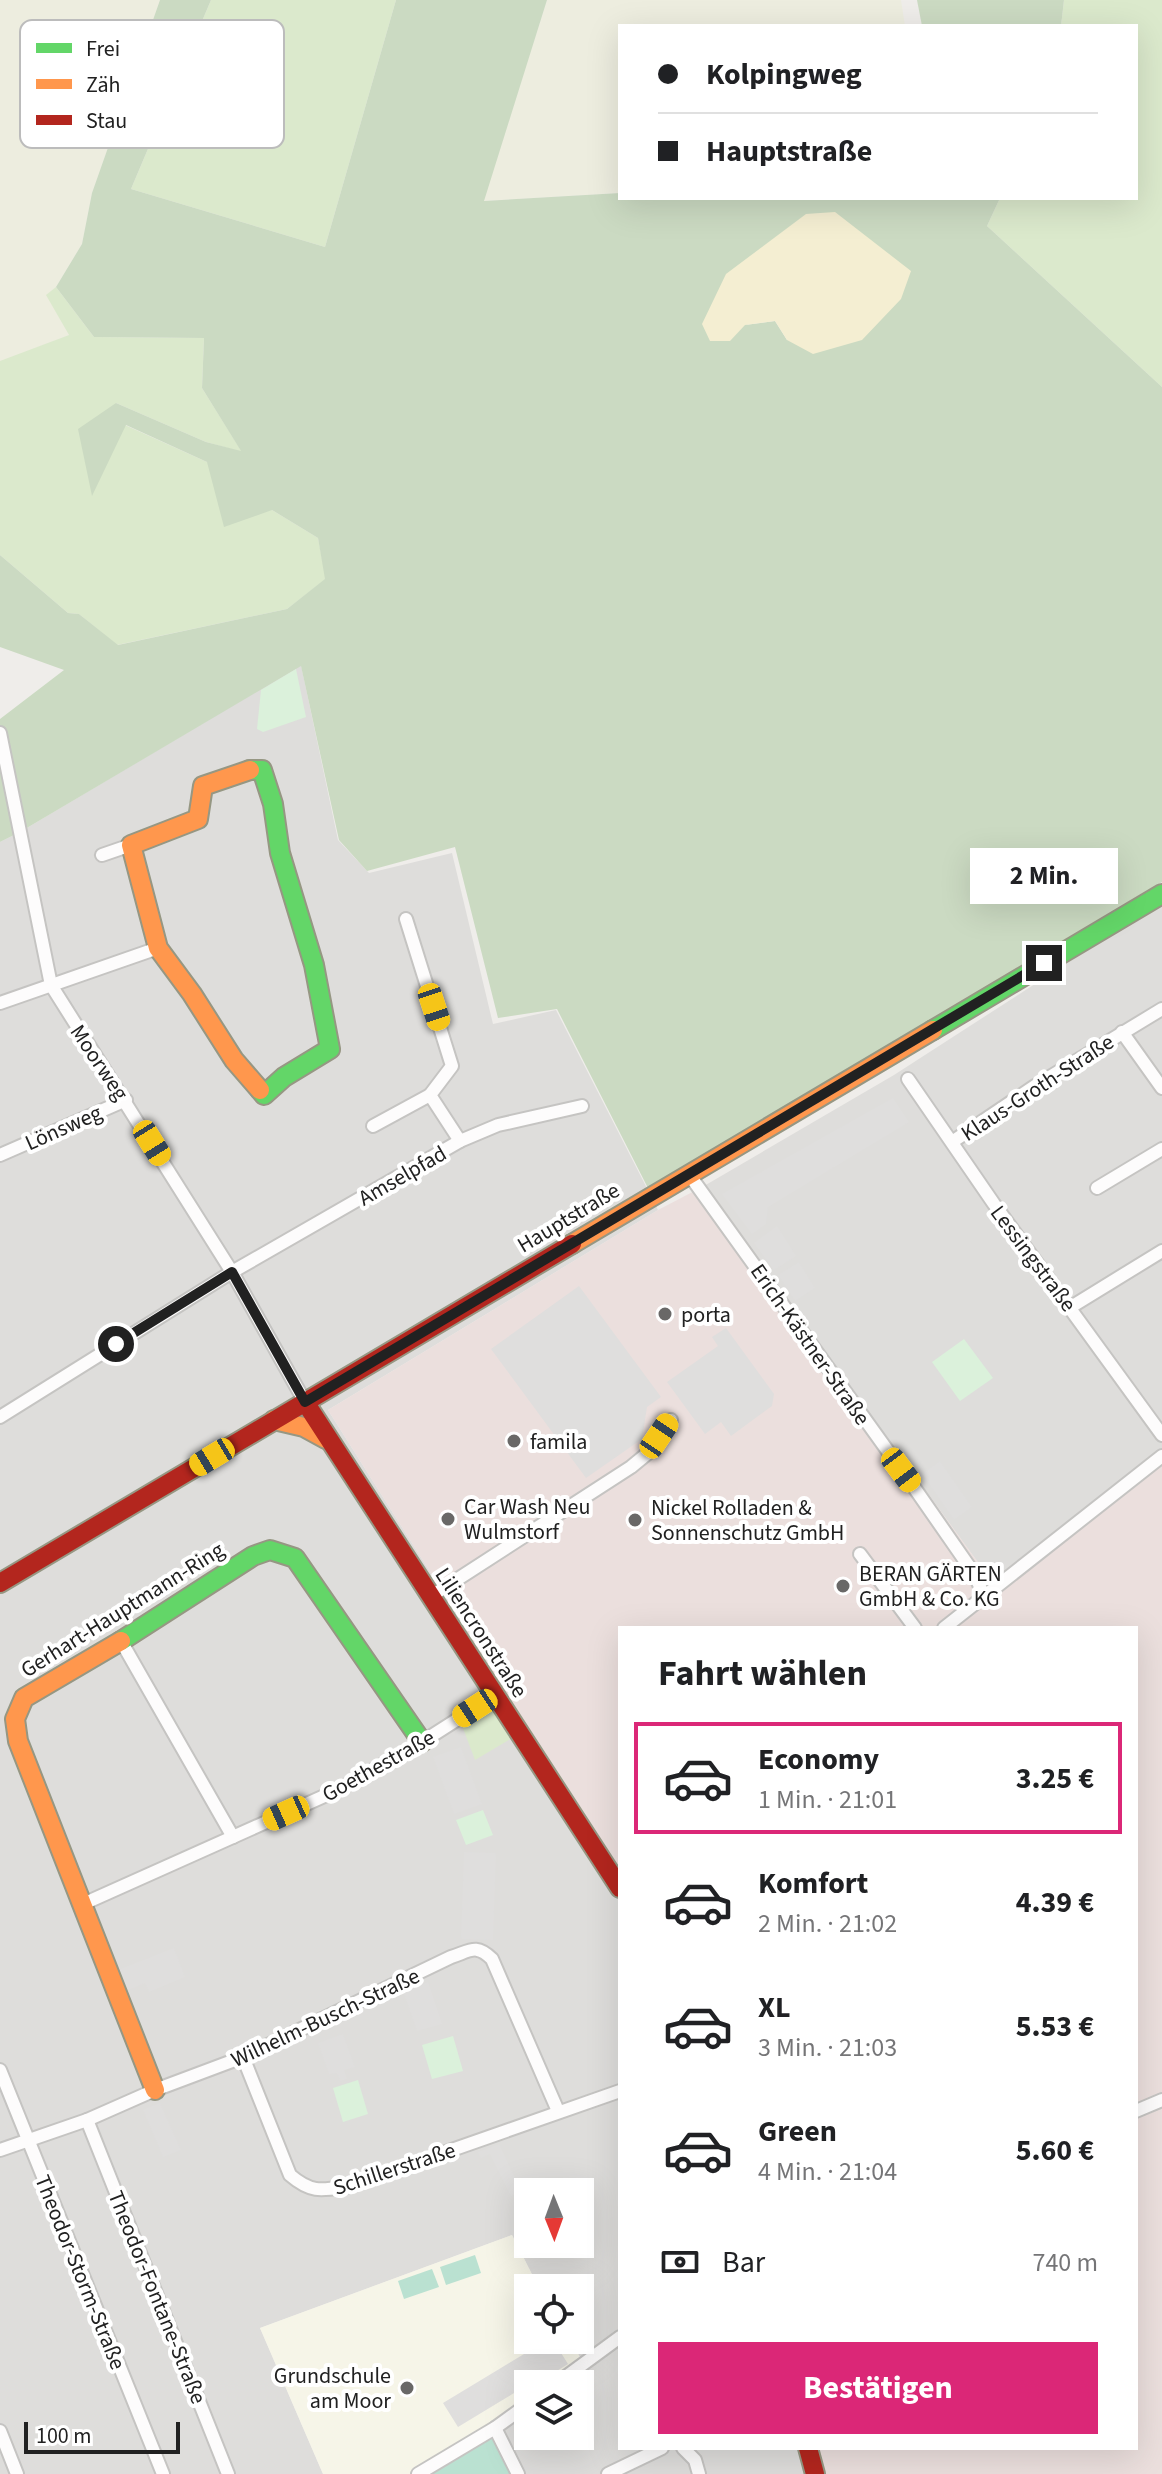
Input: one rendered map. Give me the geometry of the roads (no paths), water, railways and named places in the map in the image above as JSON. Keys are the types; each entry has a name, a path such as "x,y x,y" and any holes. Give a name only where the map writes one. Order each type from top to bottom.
{"street":[{"name":"Moorweg","path":"0,733 51,985 232,1272 305,1402"},
{"path":"102,855 198,819 203,786 250,770 262,770 273,804 280,853 314,965 330,1049 284,1077 268,1101 234,1060 158,948 131,845"},
{"name":"Hauptstraße","path":"0,1583 1162,894"},
{"path":"373,1126 430,1095 452,1066 406,919"},
{"path":"0,1003 158,948"},
{"name":"Klaus-Groth-Straße","path":"952,1142 1162,1009"},
{"name":"Klaus-Groth-Straße","path":"1122,1032 1162,1088"},
{"name":"Lessingstraße","path":"908,1079 994,1204 1162,1435"},
{"path":"430,1095 460,1141"},
{"name":"Lönsweg","path":"0,1155 126,1100"},
{"name":"Amselpfad","path":"0,1417 232,1272 460,1141 498,1125 582,1106"},
{"path":"1097,1188 1162,1149"},
{"name":"Erich-Kästner-Straße","path":"688,1173 960,1553 984,1596"},
{"path":"1071,1307 1162,1251"},
{"name":"Liliencronstraße","path":"305,1402 618,1884"},
{"path":"274,1420 304,1427 328,1440"},
{"path":"430,1597 631,1467 648,1453 671,1420"},
{"path":"946,1626 1162,1456"},
{"name":"Gerhart-Hauptmann-Ring","path":"155,2090 18,1741 15,1719 24,1698 121,1641 253,1556 270,1550 295,1558 422,1742"},
{"path":"860,1554 914,1626"},
{"path":"121,1641 233,1837"},
{"name":"Goethestraße","path":"83,1904 340,1789 494,1696"},
{"name":"Wilhelm-Busch-Straße","path":"0,2150 87,2120 243,2057 451,1957 476,1949 492,1959 558,2111"},
{"name":"Schillerstraße","path":"243,2057 290,2175 305,2188 322,2190 349,2186 618,2092"},
{"name":"Theodor-Storm-Straße","path":"0,2070 163,2474"},
{"path":"1138,2110 1162,2100"},
{"name":"Theodor-Fontane-Straße","path":"87,2120 228,2474"},
{"path":"575,2370 618,2338"},
{"path":"418,2474 514,2414"},
{"path":"495,2428 518,2474"},
{"path":"0,2431 17,2474"},
{"path":"608,2474 658,2450"},
{"path":"685,2450 695,2460 699,2474"},
{"path":"809,2450 815,2474"}],"place":[{"name":"porta","path":"665,1314"},
{"name":"famila","path":"514,1441"},
{"name":"Car Wash Neu Wulmstorf","path":"448,1519"},
{"name":"Nickel Rolladen & Sonnenschutz GmbH","path":"635,1520"},
{"name":"BERAN GÄRTEN GmbH & Co. KG","path":"843,1586"},
{"name":"Grundschule am Moor","path":"407,2388"}]}
